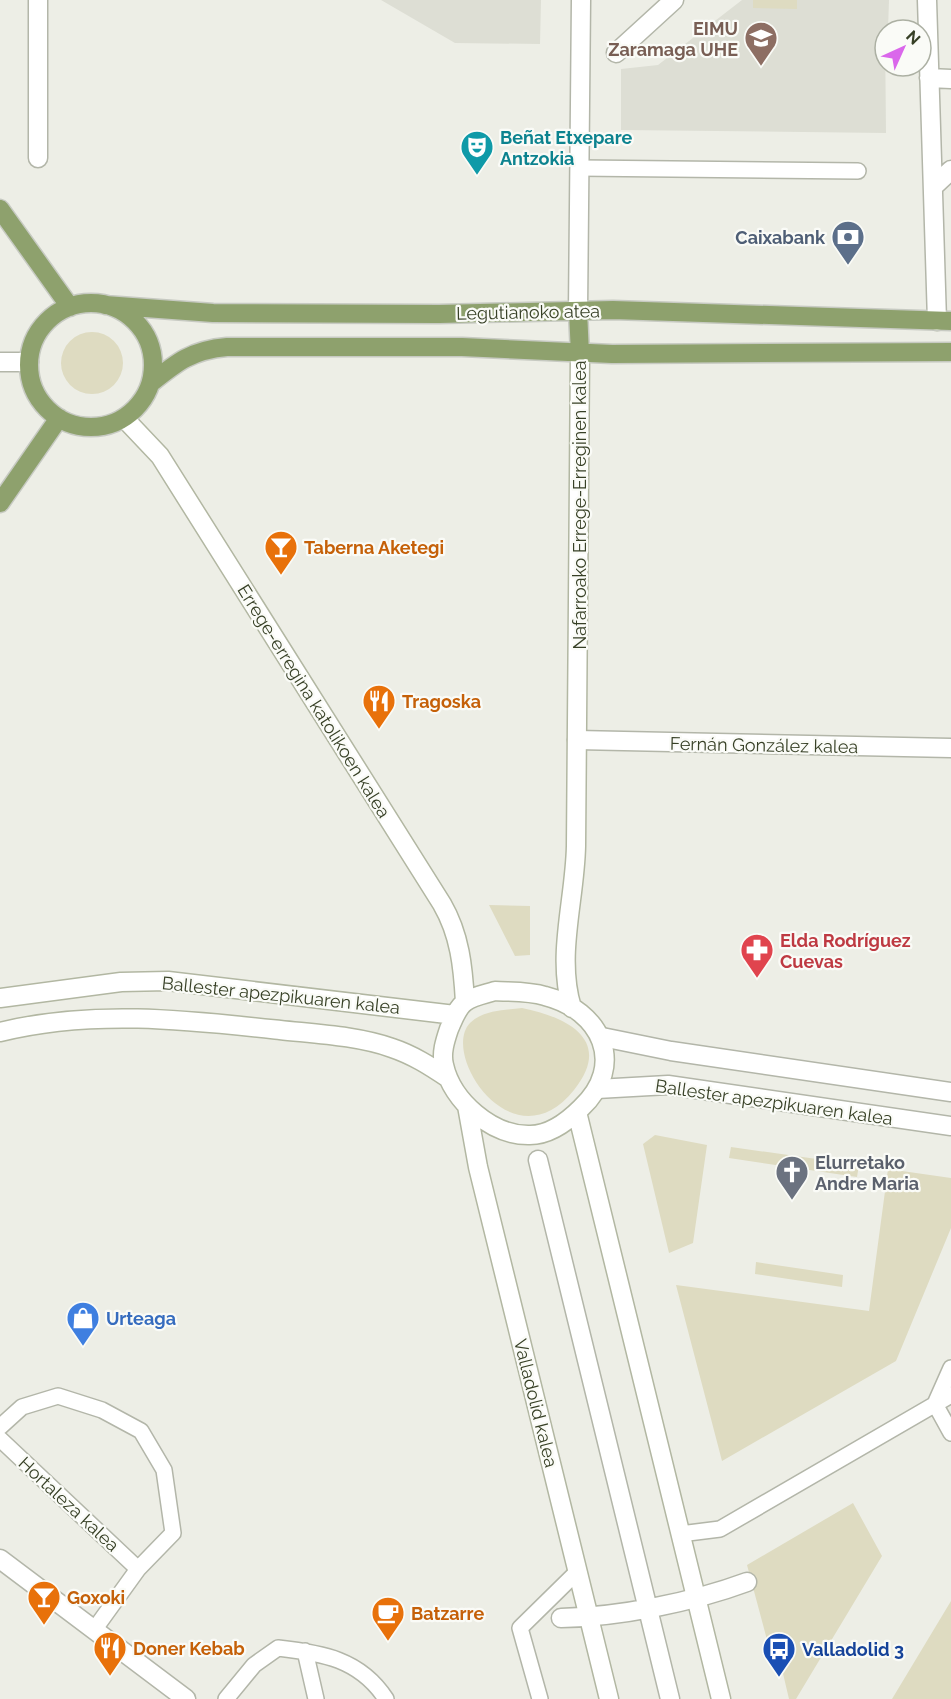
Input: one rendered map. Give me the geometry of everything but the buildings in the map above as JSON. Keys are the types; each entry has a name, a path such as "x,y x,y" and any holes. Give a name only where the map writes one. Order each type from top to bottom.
{"main road":[{"path":"38,0 38,158"},
{"name":"Nafarroako Errege-Erreginen kalea","path":"572,1008 564,967 576,863 581,0"},
{"path":"616,53 674,0"},
{"path":"927,0 927,18"},
{"path":"944,321 933,187 929,78 951,79"},
{"path":"933,187 951,170"},
{"path":"0,209 69,307"},
{"path":"87,303 105,305 121,310 145,334 152,350 154,366 151,383 145,397 124,418 113,424 91,428 59,418 39,400 33,388 29,362 33,344 41,328 54,315 69,307 87,303"},
{"name":"Legutianoko atea","path":"105,305 213,313 578,311 944,321"},
{"name":"Legutianoko atea","path":"151,383 183,357 212,348 227,347 462,347 580,354 951,352"},
{"path":"0,362 29,362"},
{"path":"0,502 59,418"},
{"name":"Errege-erregina katolikoen kalea","path":"124,418 160,456 442,904 457,935 463,964 460,1008"},
{"name":"Fernán González kalea","path":"577,740 951,748"},
{"name":"Ballester apezpikuaren kalea","path":"0,998 100,984 168,981 460,1008"},
{"path":"495,991 544,995 572,1008 584,1016 602,1037 605,1070 597,1089 577,1112 556,1128 532,1136 517,1135 499,1128 467,1106 448,1078 443,1063 443,1045 460,1008 495,991"},
{"name":"Ballester apezpikuaren kalea","path":"0,1032 56,1023 128,1018 208,1022 378,1043 418,1058 448,1078"},
{"name":"Ballester apezpikuaren kalea","path":"602,1037 671,1051 951,1092"},
{"name":"Ballester apezpikuaren kalea","path":"597,1089 668,1085 951,1126"},
{"name":"Valladolid kalea","path":"467,1106 478,1167 609,1699"},
{"path":"577,1112 721,1699"},
{"path":"538,1160 670,1699"},
{"path":"0,1559 186,1699"},
{"path":"561,1618 588,1618 697,1598 747,1582"}],"lane":[{"path":"579,168 858,171"},
{"path":"935,1404 951,1368"},
{"path":"680,1534 720,1529 951,1395"},
{"path":"0,1427 22,1407 58,1396 102,1410 141,1431 164,1470 173,1533 138,1569 94,1630"},
{"path":"935,1404 951,1432"},
{"name":"Hortaleza kalea","path":"0,1439 138,1569"},
{"path":"540,1699 520,1628 578,1572"},
{"path":"226,1699 254,1665 278,1648 335,1658 374,1680 386,1699"},
{"path":"305,1651 316,1699"}],"shaded area":[{"path":"381,0 541,0 540,44 455,43"},
{"name":"EIMU Zaramaga UHE","path":"742,0 889,0 888,18 873,18 873,78 885,78 886,133 621,130 621,69 658,65"},
{"path":"753,0 797,0 797,9 753,8"},
{"path":"92,332 114,341 123,363 114,385 92,394 70,385 61,363 70,341"},
{"path":"489,905 530,906 530,955 515,956"},
{"path":"522,1008 539,1012 569,1025 587,1044 589,1057 585,1072 574,1090 551,1110 528,1116 506,1110 488,1097 474,1078 465,1057 463,1038 470,1023 481,1015"},
{"path":"655,1135 707,1145 693,1243 669,1253 643,1144"},
{"path":"731,1147 859,1165 857,1177 729,1158"},
{"path":"888,1169 951,1178 951,1228 896,1361 722,1461 676,1285 869,1311"},
{"path":"756,1262 843,1275 842,1287 755,1274"},
{"path":"853,1503 882,1556 796,1699 789,1699 781,1665 774,1666 747,1565"},
{"path":"951,1601 951,1699 892,1699"}],"place":[{"name":"EIMU Zaramaga UHE","path":"761,67"},
{"name":"Beñat Etxepare Antzokia","path":"477,176"},
{"name":"Caixabank","path":"848,266"},
{"name":"Taberna Aketegi","path":"281,576"},
{"name":"Tragoska","path":"379,730"},
{"name":"Elda Rodríguez Cuevas","path":"757,979"},
{"name":"Elurretako Andre Maria","path":"792,1201"},
{"name":"Urteaga","path":"83,1347"},
{"name":"Goxoki","path":"44,1626"},
{"name":"Batzarre","path":"388,1642"},
{"name":"Doner Kebab","path":"110,1677"},
{"name":"Valladolid 3","path":"779,1678"}]}
